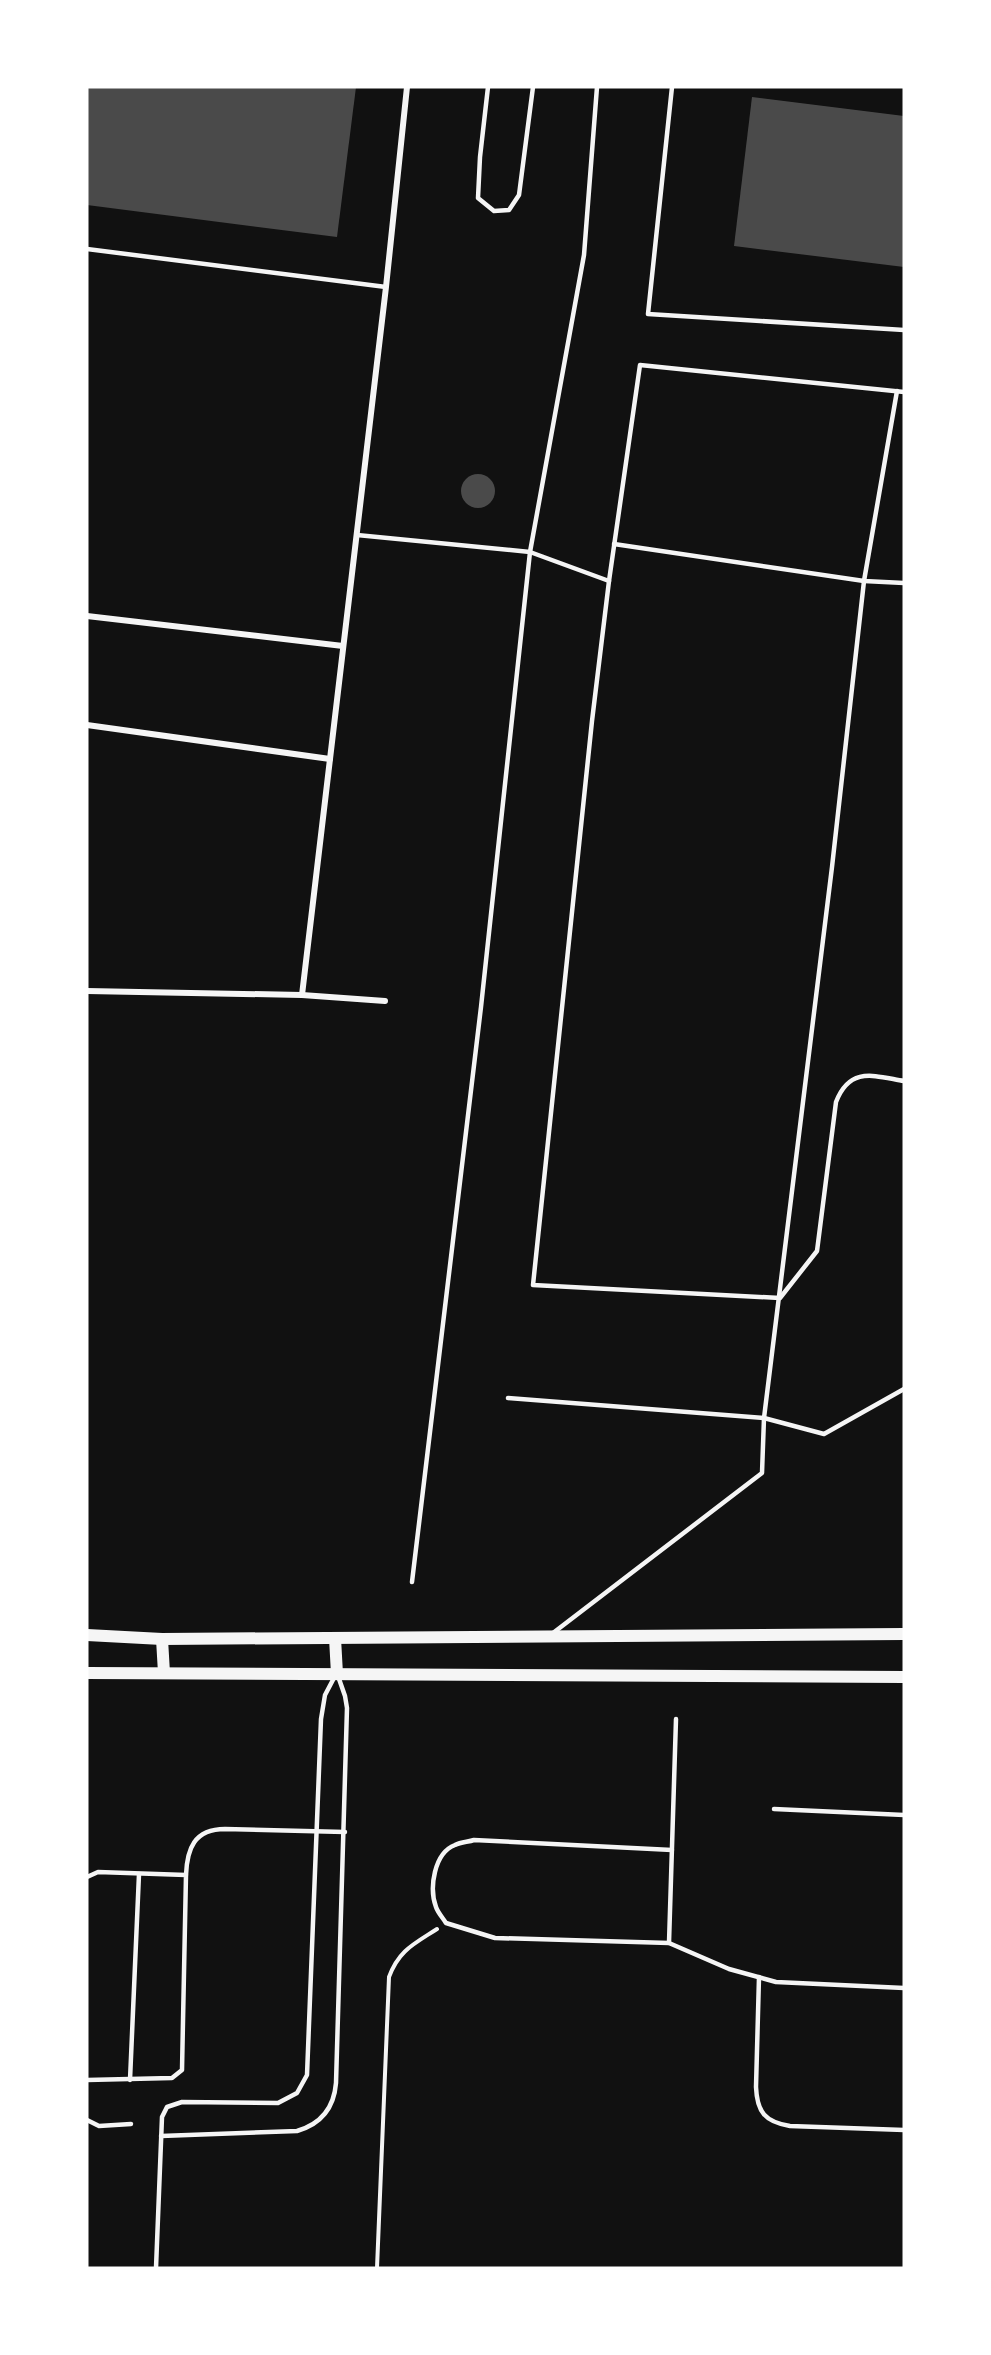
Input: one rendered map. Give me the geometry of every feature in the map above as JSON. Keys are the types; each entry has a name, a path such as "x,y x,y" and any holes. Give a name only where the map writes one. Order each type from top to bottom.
{"main road":[{"path":"87,1635 162,1638 335,1638 904,1634"},
{"path":"162,1638 164,1673"},
{"path":"335,1638 336,1674"},
{"path":"87,1673 904,1677"}],"street":[{"path":"303,995 386,287 407,87"},
{"path":"87,616 344,646"},
{"path":"87,725 330,759"},
{"path":"87,991 303,995 385,1001"}],"lane":[{"path":"488,87 478,198 494,212 509,210 519,195 533,87"},
{"path":"412,1582 480,1019 530,552 584,255 597,87"},
{"path":"672,87 648,314 904,330"},
{"path":"87,249 386,287"},
{"path":"780,1298 533,1285 614,544 640,365 904,392"},
{"path":"548,1637 762,1473 764,1418 832,867 864,581 897,391"},
{"path":"357,535 530,552 609,581"},
{"path":"614,544 864,581 904,583"},
{"path":"780,1298 817,1251 836,1102 840,1092 846,1084 863,1075 904,1081"},
{"path":"508,1398 764,1418 824,1434 904,1389"},
{"path":"156,2268 163,2112 171,2104 182,2102 278,2103 297,2093 303,2085 308,2065 322,1707 325,1695 336,1674"},
{"path":"161,2136 297,2131 315,2124 328,2110 335,2092 345,1832 347,1707 336,1674"},
{"path":"669,1943 676,1719"},
{"path":"774,1809 904,1815"},
{"path":"87,2080 172,2078 180,2073 184,2065 186,1875 187,1860 192,1845 209,1831 225,1829 345,1832"},
{"path":"672,1850 474,1840 453,1845 443,1856 435,1872 433,1892 436,1908 446,1923 495,1938 669,1943 729,1969 776,1982 904,1988"},
{"path":"87,1878 99,1872 186,1875"},
{"path":"130,2080 138,1874"},
{"path":"759,1977 756,2103 762,2113 776,2123 790,2126 904,2130"},
{"path":"87,2120 99,2126 131,2124"}],"path":[{"path":"377,2268 388,1977 394,1961 404,1950 446,1923"}],"building":[{"path":"87,87 356,87 337,237 87,205"},
{"path":"752,97 904,116 904,267 734,246"},
{"path":"478,474 490,479 495,491 490,503 478,508 466,503 461,491 466,479"}]}
